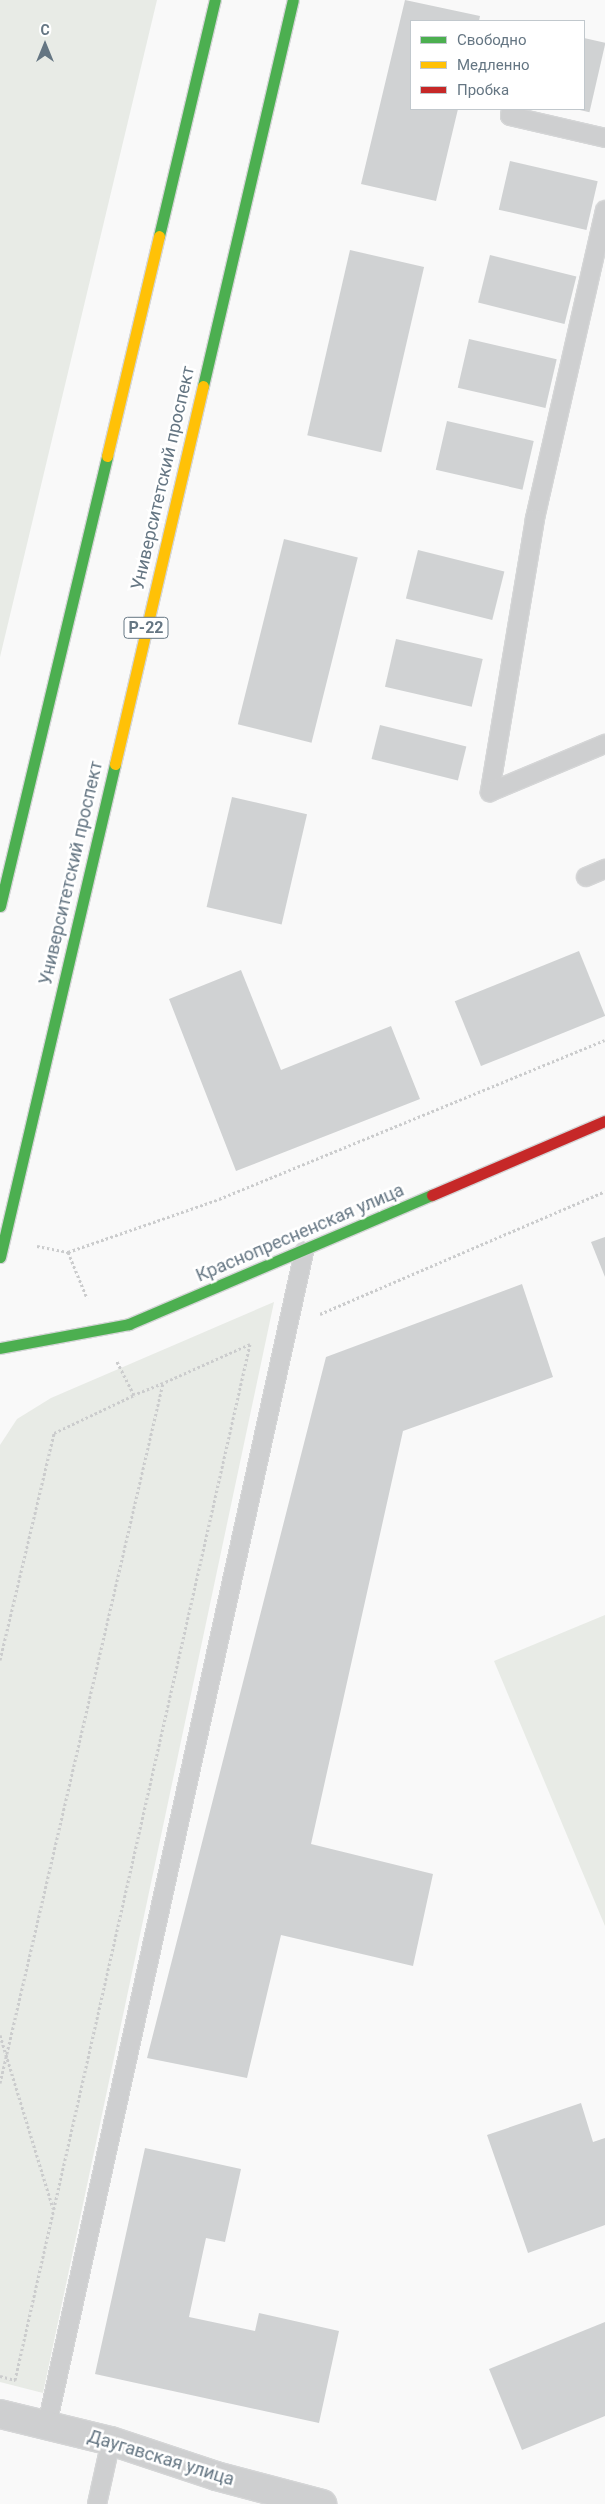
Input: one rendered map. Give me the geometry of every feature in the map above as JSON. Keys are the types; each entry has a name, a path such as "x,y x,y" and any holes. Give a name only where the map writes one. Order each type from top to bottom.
{"main road":[{"path":"0,906 215,0"},
{"name":"Университетский проспект","path":"0,1256 293,0"},
{"name":"Краснопресненская улица","path":"0,1348 129,1324 304,1252 605,1121"}],"street":[{"name":"Даугавская улица","path":"0,2414 111,2441 216,2476 322,2504"}],"lane":[{"path":"511,110 510,116 605,138"},
{"path":"605,210 535,519 490,792 605,744"},
{"path":"586,877 605,869"},
{"path":"47,2425 304,1252"},
{"path":"97,2504 111,2441"}],"path":[{"path":"4,1239 68,1252 219,1199 605,1040"},
{"path":"287,1328 605,1192"},
{"path":"68,1252 101,1329 134,1395"},
{"path":"0,1660 54,1433 134,1395 250,1344 15,2380 0,2376"},
{"path":"0,2083 163,1383"},
{"path":"0,2035 5,2060 53,2209"}],"shaded area":[{"path":"0,0 157,0 0,657"},
{"path":"274,1302 43,2393 0,2382 0,1445 17,1419 51,1398"},
{"path":"605,1615 605,1926 494,1661"}],"building":[{"path":"405,0 480,16 479,20 410,20 410,110 458,110 436,201 361,184"},
{"path":"585,38 605,43 589,112 580,110 585,110"},
{"path":"510,161 598,181 586,230 499,210"},
{"path":"350,250 424,267 381,452 307,435"},
{"path":"490,255 576,277 565,324 478,303"},
{"path":"469,339 557,359 545,408 458,388"},
{"path":"447,421 534,441 522,490 436,470"},
{"path":"284,539 358,557 312,743 238,724"},
{"path":"418,550 504,572 492,620 406,599"},
{"path":"396,639 483,659 472,707 385,687"},
{"path":"380,725 466,747 458,780 372,759"},
{"path":"232,797 307,814 282,924 207,907"},
{"path":"579,951 605,1016 481,1066 455,1001"},
{"path":"241,970 281,1070 391,1026 420,1099 236,1171 169,999"},
{"path":"605,1237 605,1277 591,1242"},
{"path":"522,1284 553,1377 403,1431 311,1844 433,1874 413,1966 281,1935 247,2078 147,2058 326,1357"},
{"path":"581,2103 593,2142 605,2138 605,2225 528,2253 487,2135"},
{"path":"145,2148 241,2169 225,2242 206,2238 189,2317 255,2331 259,2313 339,2331 319,2423 95,2374"},
{"path":"605,2322 605,2416 522,2450 489,2369"}],"traffic: fast":[{"path":"159,236 215,0"},
{"path":"203,386 293,0"},
{"path":"0,906 107,456"},
{"path":"0,1257 115,764"},
{"path":"0,1348 129,1324 432,1195"}],"traffic: slow":[{"path":"107,456 159,236"},
{"path":"115,764 203,386"}],"traffic: jam":[{"path":"432,1195 605,1121"}]}
